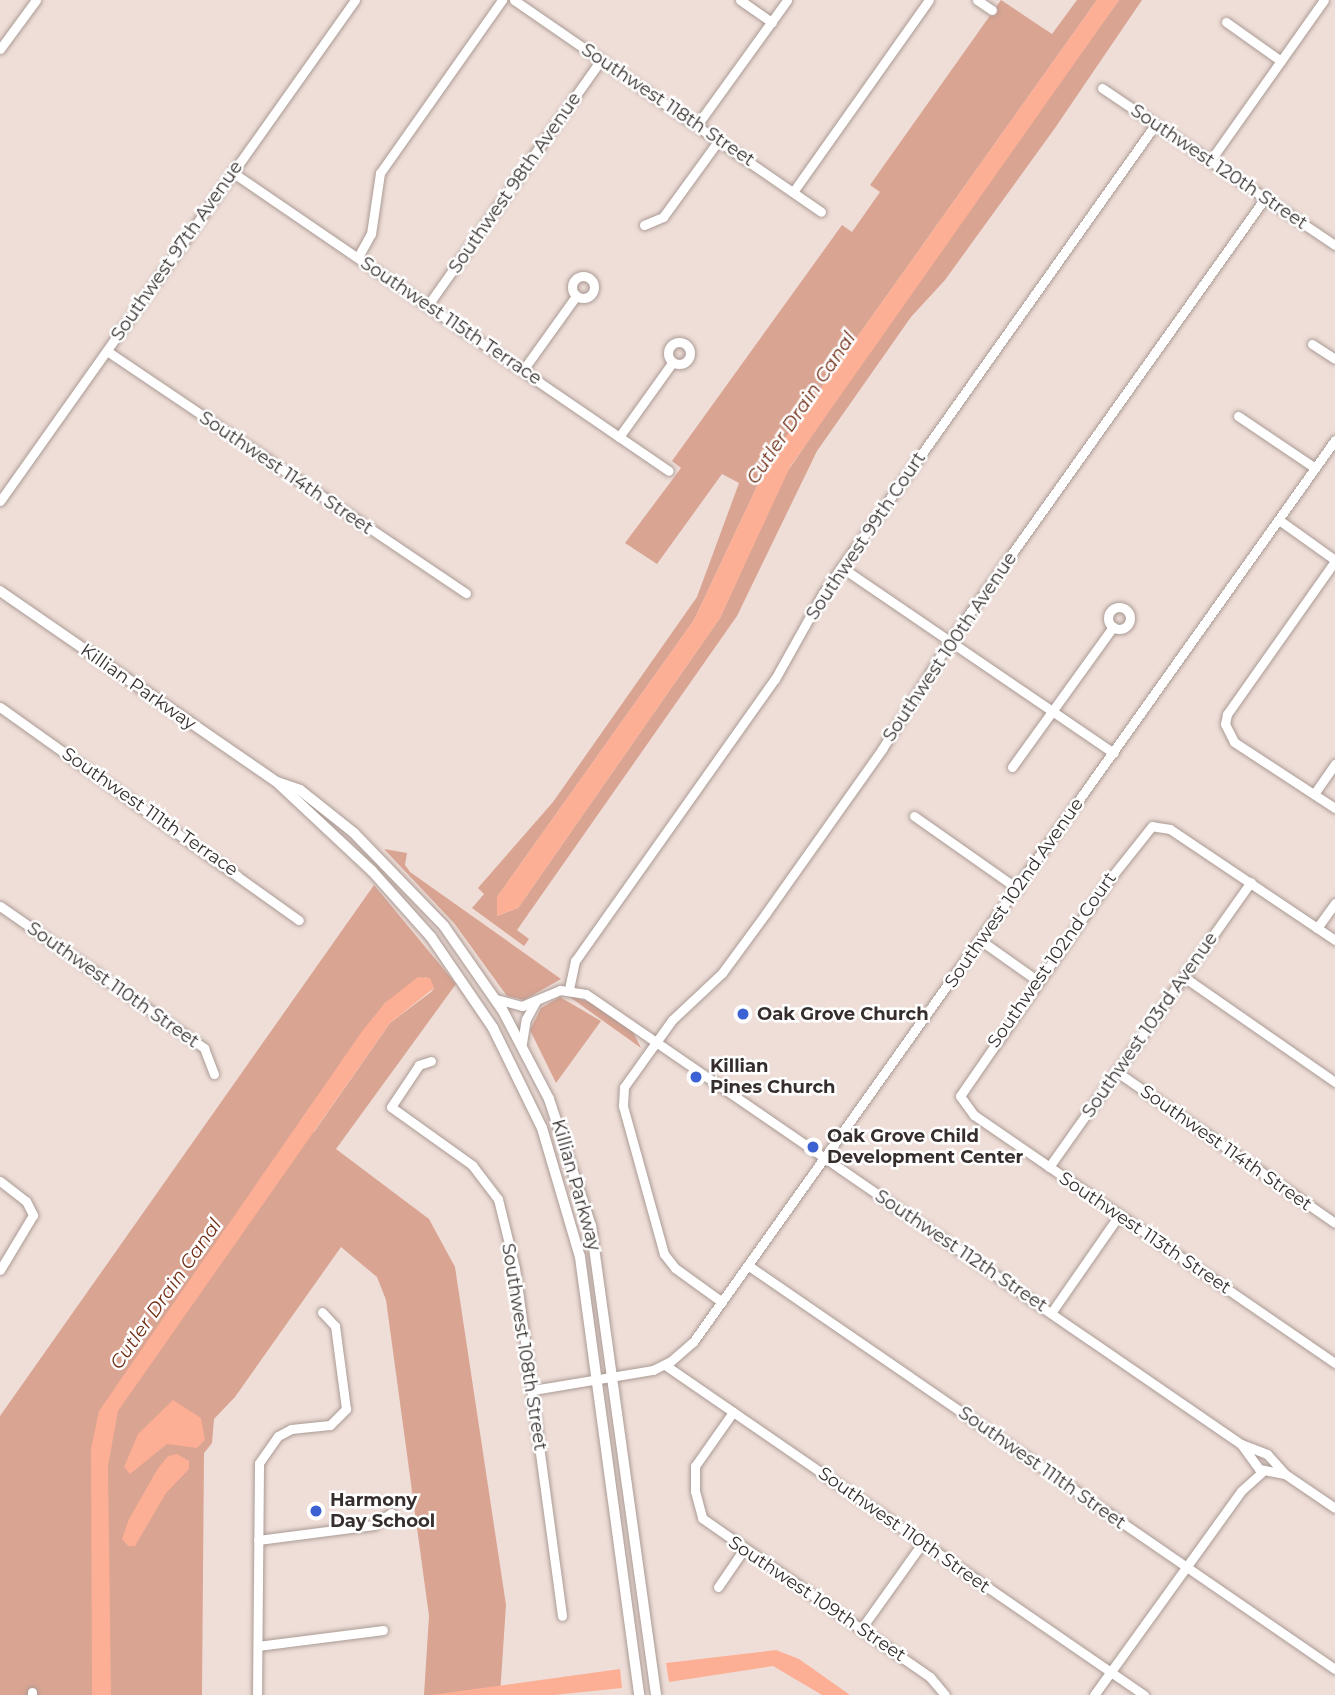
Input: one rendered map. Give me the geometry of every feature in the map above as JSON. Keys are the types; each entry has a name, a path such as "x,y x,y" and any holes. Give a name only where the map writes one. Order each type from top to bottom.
{"main road":[{"name":"Killian Parkway","path":"0,592 277,782 315,802 392,868 444,926 496,999 522,1043 557,1119 583,1198 614,1377 656,1695"},
{"name":"Killian Parkway","path":"277,782 366,864 419,922 466,984 504,1046 536,1111 567,1202 597,1380 639,1695"}],"street":[{"path":"0,49 36,0"},
{"name":"Southwest 97th Avenue","path":"0,501 355,0"},
{"path":"358,257 371,234 380,173 502,0"},
{"name":"Southwest 118th Street","path":"514,0 821,212"},
{"path":"740,0 772,22"},
{"path":"697,125 787,0"},
{"path":"793,192 929,0"},
{"path":"977,0 992,10"},
{"path":"1210,161 1324,0"},
{"path":"1226,22 1281,61"},
{"name":"Southwest 98th Avenue","path":"428,305 601,60"},
{"name":"Southwest 120th Street","path":"1102,88 1333,241"},
{"name":"Southwest 99th Court","path":"569,989 575,961 775,679 841,567 1155,125"},
{"path":"644,225 663,217 719,140"},
{"name":"Southwest 115th Terrace","path":"232,172 669,471"},
{"name":"Southwest 100th Avenue","path":"722,1303 675,1268 664,1254 623,1106 624,1087 679,1012 730,962 882,749 949,642 1265,198"},
{"path":"523,370 576,296"},
{"path":"1312,344 1335,359"},
{"name":"Southwest 114th Street","path":"107,351 466,593"},
{"path":"619,437 672,363"},
{"path":"1238,416 1315,468"},
{"name":"Southwest 102nd Avenue","path":"533,1390 614,1377 665,1365 693,1342 826,1159 1335,440"},
{"path":"1279,520 1335,561 1227,714 1226,727 1234,741 1335,808"},
{"path":"841,567 1114,753"},
{"path":"1012,766 1113,627"},
{"name":"Southwest 111th Terrace","path":"0,707 299,920"},
{"path":"1314,794 1335,764"},
{"path":"914,816 1018,888"},
{"name":"Southwest 102nd Court","path":"960,1099 961,1089 1152,825 1167,827 1251,882"},
{"path":"1251,882 1335,940"},
{"name":"Southwest 103rd Avenue","path":"1049,1167 1251,882"},
{"path":"1317,928 1335,903"},
{"name":"Southwest 110th Street","path":"0,906 204,1048 214,1074"},
{"path":"981,940 1038,981"},
{"path":"1184,977 1335,1082"},
{"path":"496,999 516,1006 569,989"},
{"name":"Southwest 112th Street","path":"569,989 586,994 1241,1444 1271,1460"},
{"path":"522,1043 526,1019 536,1001"},
{"name":"Southwest 108th Street","path":"430,1061 419,1065 391,1107 472,1165 498,1199 515,1268 562,1616"},
{"name":"Southwest 114th Street","path":"1117,1072 1335,1223"},
{"name":"Southwest 113th Street","path":"960,1099 967,1110 1335,1363"},
{"path":"0,1181 26,1201 33,1215 0,1270"},
{"path":"1051,1313 1119,1215"},
{"name":"Southwest 111th Street","path":"749,1266 1335,1669"},
{"path":"257,1695 258,1470 268,1445 289,1430 333,1424 346,1409 335,1326 322,1311"},
{"name":"Southwest 110th Street","path":"665,1365 1144,1695"},
{"name":"Southwest 109th Street","path":"733,1412 698,1459 696,1498 705,1522 930,1677 945,1695"},
{"name":"Southwest 112th Street","path":"1241,1444 1254,1462 1265,1470"},
{"path":"1094,1695 1246,1485 1254,1462 1262,1453"},
{"path":"1246,1485 1265,1470 1271,1460 1284,1474 1335,1508"},
{"path":"1265,1470 1284,1474"},
{"path":"258,1540 374,1525 391,1513"},
{"path":"861,1629 923,1542"},
{"path":"719,1587 744,1549"},
{"path":"258,1646 383,1630"}],"shaded area":[{"path":"1001,0 1052,34 1077,0 1097,0 769,461 694,620 497,897 497,916 518,908 720,618 785,475 902,304 1119,0 1142,0 1055,128 945,280 911,317 817,451 737,616 517,930 529,939 524,946 472,908 484,894 478,888 553,802 697,597 739,483 722,474 657,564 625,543 681,468 672,461 842,225 852,232 880,192 870,185"},
{"path":"1097,0 1119,0 790,467 720,618 518,908 497,916 497,897 694,620 769,461"},
{"path":"384,849 407,853 405,865 410,872 561,979 524,1000 507,996 454,923"},
{"path":"374,885 456,984 336,1149 429,1219 455,1267 506,1605 500,1695 424,1695 429,1616 386,1300 377,1277 341,1247 235,1397 214,1419 212,1443 204,1453 202,1695 0,1695 0,1416","holes":["426,977 434,988 390,1023 314,1132 300,1121 385,1003"]},
{"path":"418,977 430,978 434,988 390,1023 118,1411 108,1466 111,1695 92,1695 91,1449 99,1411 363,1030 385,1003"},
{"path":"567,995 590,1002 633,1032 641,1048"},
{"path":"560,997 601,1021 556,1083 530,1030 541,1008"},
{"path":"173,1400 201,1418 205,1440 197,1448 167,1444 130,1474 124,1467 138,1434"},
{"path":"177,1454 189,1461 189,1469 166,1493 135,1546 128,1546 122,1539 129,1519 157,1470 168,1456"},
{"path":"776,1650 799,1659 850,1695 822,1695 773,1666 669,1682 666,1663"},
{"path":"620,1669 622,1688 554,1695 431,1695"}],"place":[{"name":"Oak Grove Church","path":"743,1014"},
{"name":"Killian Pines Church","path":"696,1077"},
{"name":"Oak Grove Child Development Center","path":"813,1147"},
{"name":"Harmony Day School","path":"316,1511"}],"water label":[{"name":"Cutler Drain Canal","path":"801,408"},
{"name":"Cutler Drain Canal","path":"166,1294"}]}
